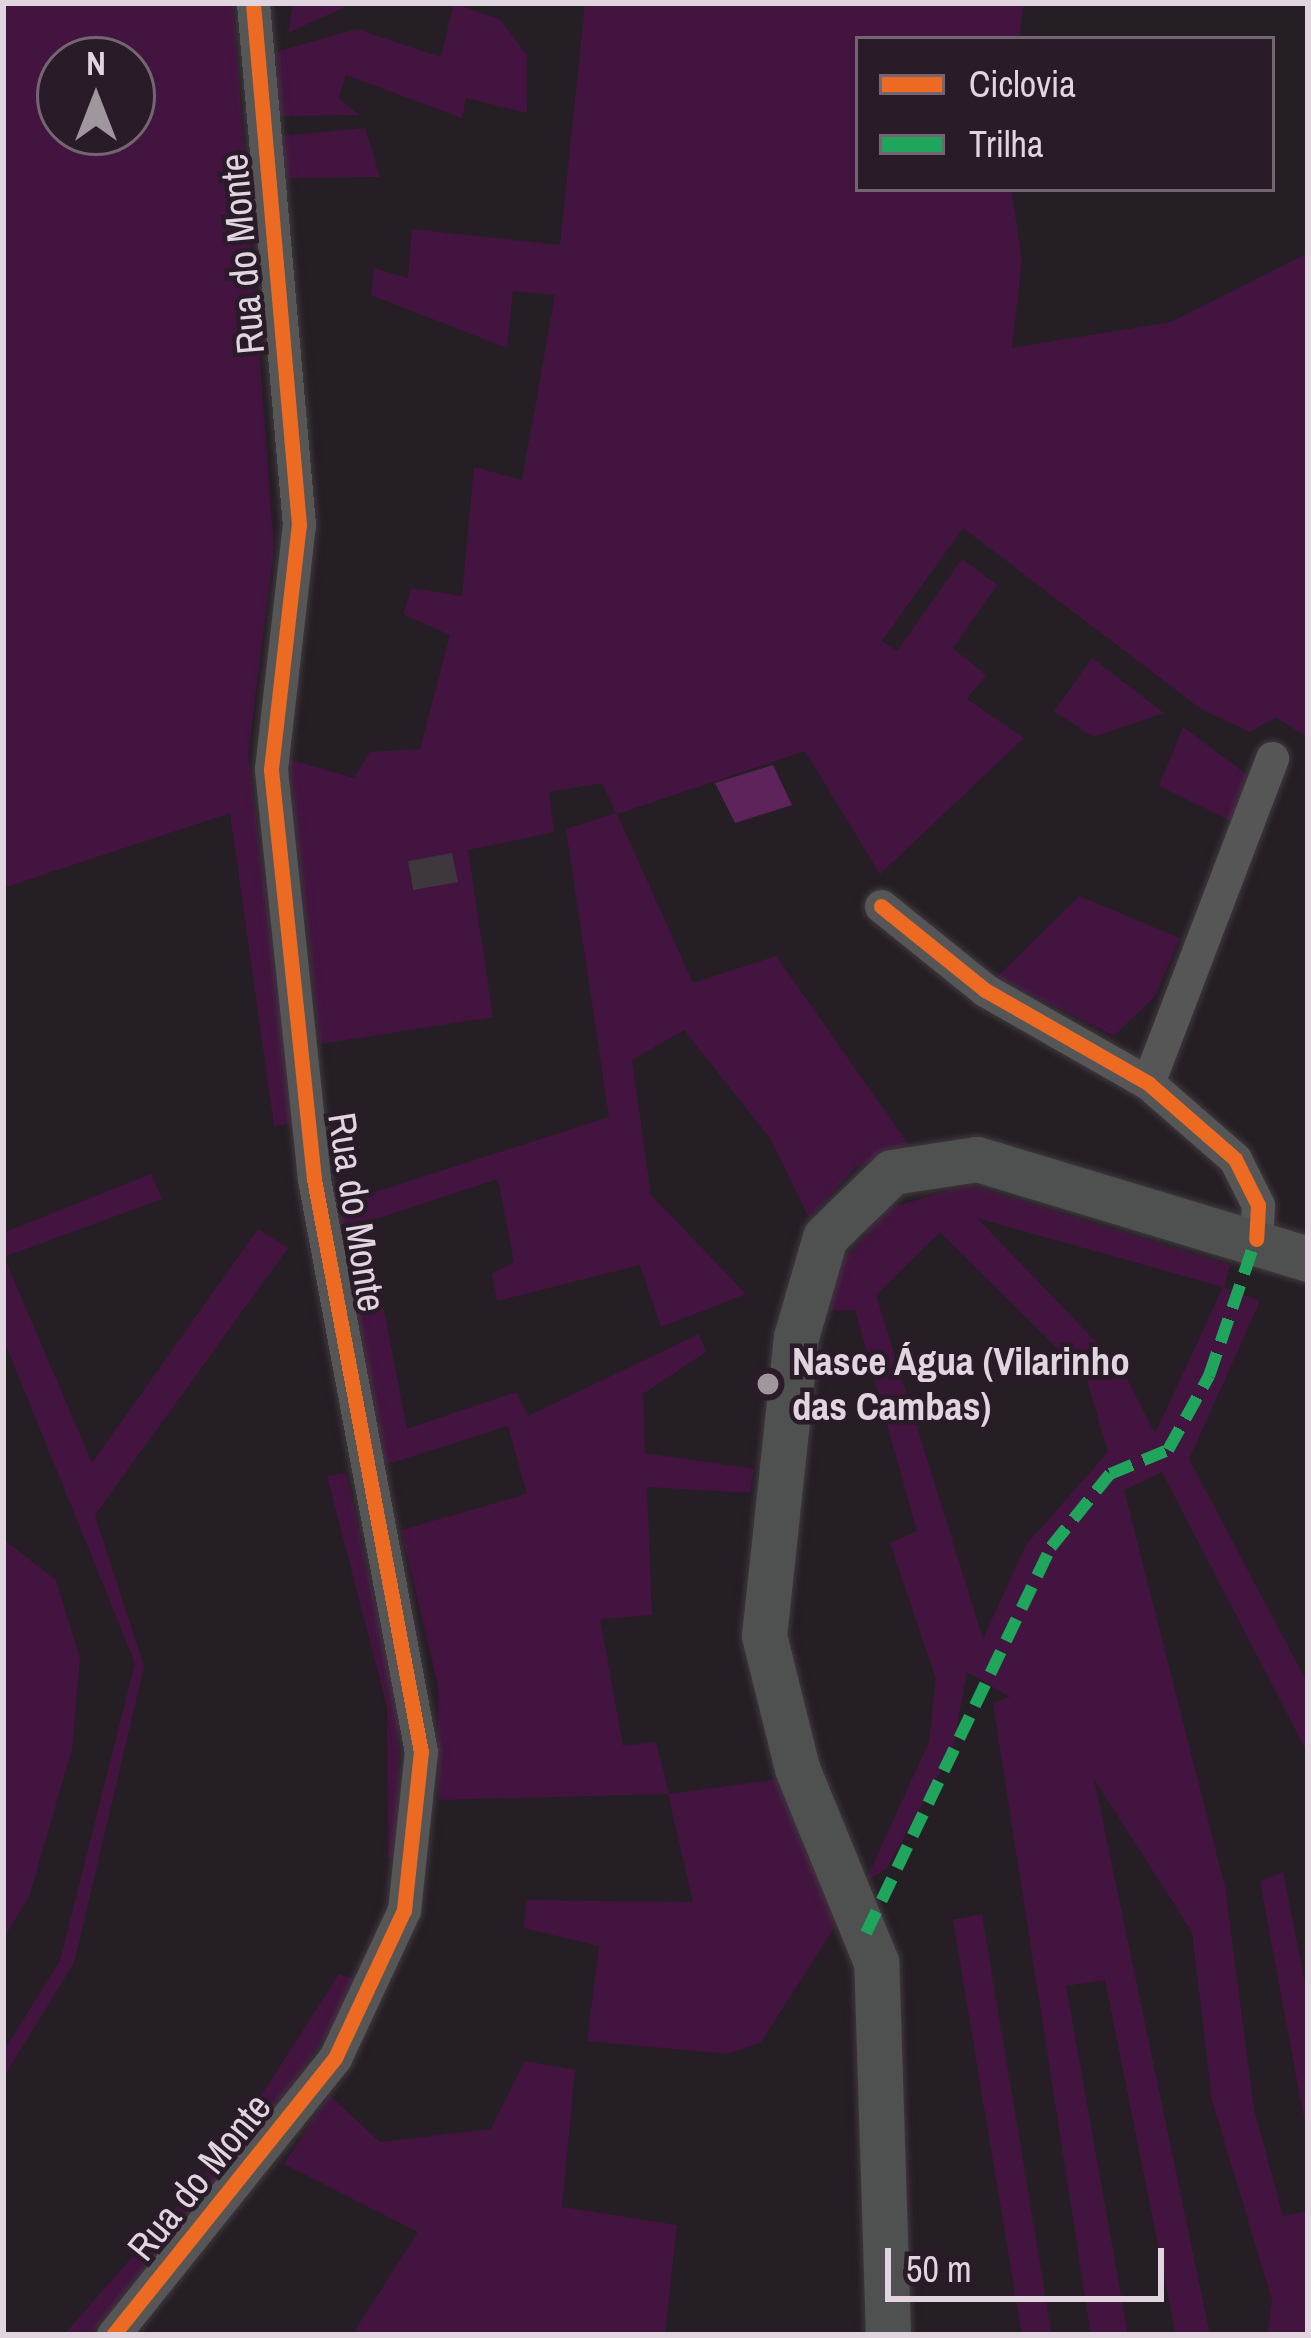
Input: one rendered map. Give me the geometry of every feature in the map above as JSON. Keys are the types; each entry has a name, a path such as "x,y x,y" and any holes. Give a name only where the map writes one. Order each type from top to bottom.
{"main road":[{"path":"889,2335 876,1962 796,1768 764,1636 806,1289 855,1200 892,1172 949,1159 1020,1168 1308,1259"}],"street":[{"name":"Rua do Monte","path":"113,2335 344,2039 404,1910 421,1752 314,1179 271,770 299,525 254,3"},
{"path":"1148,1083 1272,758"},
{"path":"881,906 985,990 1148,1083 1235,1159 1258,1205 1256,1239"}],"shaded area":[{"path":"3,3 233,3 274,549 248,754 294,1123 274,1126 230,813 3,888"},
{"path":"293,3 354,3 288,33"},
{"path":"454,3 500,20 527,55 527,113 466,98 462,118 346,75 339,98 359,115 280,116 276,52 357,29 441,57"},
{"path":"585,3 1024,3 1019,36 855,36 855,192 1011,192 1022,259 1012,348 1171,322 1308,253 1308,738 1276,717 1250,732 1201,709 963,528 882,641 897,651 962,559 997,585 953,648 986,675 967,699 1024,738 880,874 805,751 617,814 693,983 776,956 909,1145 856,1167 809,1218 770,1138 684,1030 632,1060 651,1195 746,1294 661,1327 640,1265 497,1301 492,1274 514,1262 498,1179 367,1222 407,1429 516,1392 528,1416 699,1334 706,1352 643,1394 645,1453 754,1469 750,1493 647,1487 652,1615 600,1619 623,1746 656,1742 669,1794 779,1779 841,1917 761,2042 728,2054 587,2041 599,1946 523,1928 527,1900 693,1902 668,1794 438,1800 438,1686 401,1530 527,1494 508,1426 385,1465 338,1204 609,1117 566,829 616,813 602,783 549,792 554,832 468,850 493,1017 320,1044 288,759 354,778 370,752 420,749 450,635 403,614 412,588 462,596 474,467 522,480 555,295 513,291 507,348 371,295 374,268 408,278 412,229 560,245","holes":["452,854 457,882 412,889 408,861"]},
{"path":"365,128 380,177 286,178 282,136"},
{"path":"1092,658 1164,713 1093,737 1054,711"},
{"path":"1183,727 1250,777 1231,821 1159,786"},
{"path":"773,765 792,805 735,823 715,783"},
{"path":"1079,896 1180,938 1155,996 1114,1036 997,977"},
{"path":"151,1174 162,1199 4,1257 92,1463 258,1229 288,1248 95,1515 144,1667 74,1963 3,2078 3,2052 60,1961 135,1663 3,1338 3,1233"},
{"path":"969,1185 1230,1265 1224,1287 1260,1301 1189,1459 1308,1684 1308,1754 1162,1472 1124,1490 1225,1887 1254,2109 1283,2216 1308,2211 1308,2335 1267,2335 1272,2300 1212,2100 1192,1932 1094,1779 1210,2335 1176,2335 1105,1980 1066,1986 1128,2335 1091,2335 993,1703 1010,1697 967,1672 953,1749 887,1868 865,1882 929,1742 936,1679 890,1543 917,1531 855,1310 826,1311 835,1270 889,1208","holes":["977,1218 1223,1287 1155,1434 1122,1369","940,1232 1086,1377 1108,1452 1026,1545 983,1639 876,1295"]},
{"path":"346,1473 399,1712 398,1859 388,1858 387,1707 327,1476"},
{"path":"3,1539 56,1580 80,1659 72,1749 29,1897 3,1939"},
{"path":"1283,1872 1308,1998 1308,2140 1260,1881"},
{"path":"982,1914 1052,2335 1022,2335 953,1920"},
{"path":"339,1974 355,1979 333,2024 245,2152 89,2335 64,2335 229,2146"},
{"path":"525,2061 575,2070 562,2207 677,2225 665,2335 352,2335 418,2232 284,2164 329,2095 380,2142 491,2129"}],"building":[{"path":"452,853 458,882 413,890 408,861"}],"marked path":[{"path":"866,1933 1051,1547 1110,1474 1168,1450 1209,1376 1256,1239"}],"cycle path":[{"path":"113,2335 335,2058 404,1910 421,1752 314,1179 271,769 299,525 253,3"},
{"path":"881,906 985,990 1148,1083 1235,1159 1258,1205 1256,1239"}],"place":[{"name":"Nasce Água (Vilarinho das Cambas)","path":"768,1384"}]}
